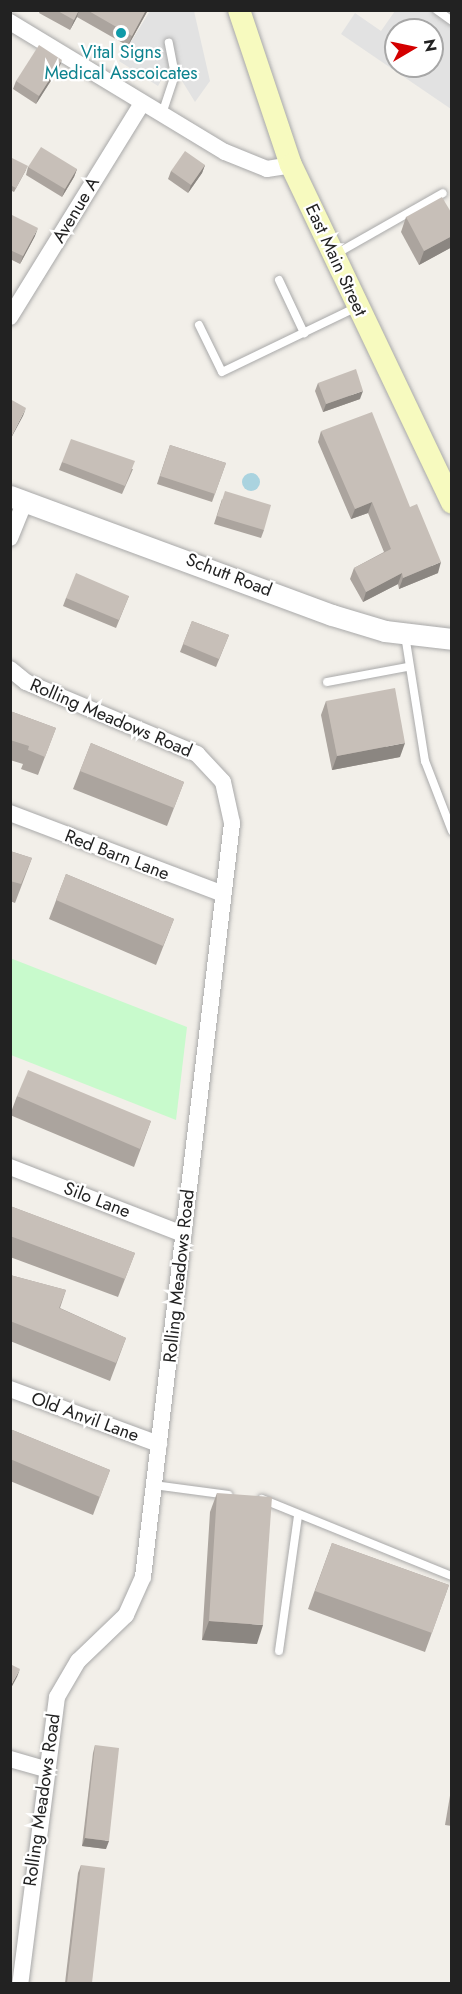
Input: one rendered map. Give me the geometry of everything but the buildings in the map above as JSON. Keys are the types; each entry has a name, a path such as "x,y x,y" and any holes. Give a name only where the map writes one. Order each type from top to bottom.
{"main road":[{"name":"East Main Street","path":"239,10 291,165 452,502"}],"street":[{"path":"10,22 142,103 253,165 291,165"},
{"name":"Avenue A","path":"10,317 142,103"},
{"path":"10,538 18,498"},
{"name":"Schutt Road","path":"18,498 332,615 405,635 452,639"},
{"name":"Rolling Meadows Road","path":"10,669 26,682 171,740 209,763 230,803 223,894 159,1444 136,1598 119,1623 69,1673 51,1719 17,1974"},
{"name":"Red Barn Lane","path":"10,813 223,894"},
{"name":"Silo Lane","path":"10,1167 183,1234"},
{"name":"Old Anvil Lane","path":"10,1389 159,1444"},
{"path":"10,1759 44,1769"}],"lane":[{"path":"437,10 452,21"},
{"path":"162,114 175,75 169,43"},
{"path":"333,255 443,193"},
{"path":"279,280 304,333"},
{"path":"199,325 222,372 357,307"},
{"path":"405,635 407,667 435,797 452,831"},
{"path":"327,682 407,667"},
{"path":"154,1485 240,1496"},
{"path":"252,1498 277,1501 298,1515 452,1576"},
{"path":"279,1651 298,1515"}],"green space":[{"path":"10,958 187,1027 176,1120 11,1055"}],"shaded area":[{"path":"150,11 194,11 210,81 195,102 171,63 158,86 119,61"},
{"path":"395,11 451,11 451,109 406,78 444,78 444,18 390,18"},
{"path":"355,13 381,31 384,27 384,63 341,34"}],"water":[{"path":"247,473 255,473 260,478 258,489 247,491 242,486 242,478"}],"place":[{"name":"Vital Signs Medical Asscoicates","path":"121,33"}]}
